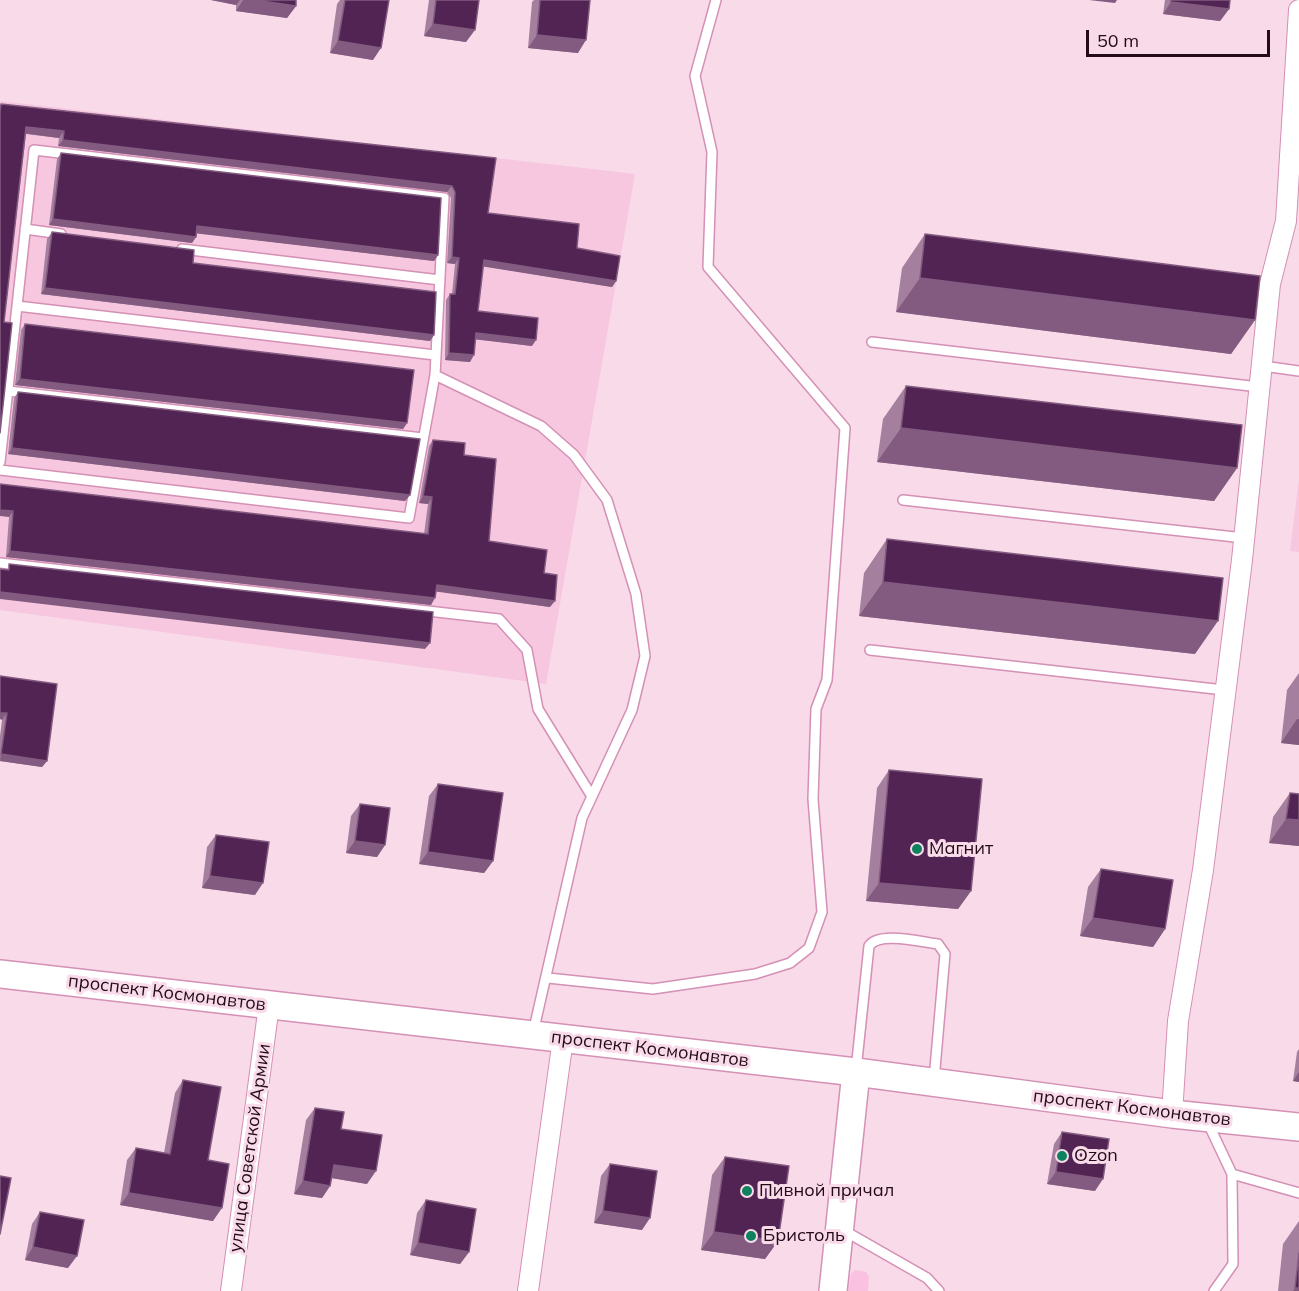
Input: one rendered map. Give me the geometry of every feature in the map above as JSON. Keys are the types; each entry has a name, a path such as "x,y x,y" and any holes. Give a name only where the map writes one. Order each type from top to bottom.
{"main road":[{"name":"проспект Космонавтов","path":"0,974 856,1072 1172,1114 1299,1127"},
{"path":"833,1291 856,1072"}],"street":[{"path":"1172,1114 1178,1021 1203,870 1244,538 1270,284 1293,220 1299,10"},
{"name":"улица Советской Армии","path":"231,1291 269,1005"},
{"path":"528,1291 563,1039"}],"lane":[{"path":"548,978 653,989 755,975 790,963 808,948 822,912 813,799 816,709 827,680 845,428 708,267 712,152 695,76 716,0"},
{"path":"0,462 34,150 444,198 435,375 409,518 0,470"},
{"path":"25,229 72,235"},
{"path":"167,247 440,280"},
{"path":"17,306 435,355"},
{"path":"872,342 1259,387"},
{"path":"1263,366 1299,371"},
{"path":"435,375 541,426 574,455 607,500 636,594 645,656 632,710 582,818 548,978 533,1035"},
{"path":"8,390 423,438"},
{"path":"903,500 1244,538"},
{"path":"0,562 499,619 527,650 538,709 591,795"},
{"path":"870,650 1224,690"},
{"path":"856,1072 868,946 872,941 882,938 938,944 945,954 934,1083"},
{"path":"1205,1116 1232,1174 1233,1264 1214,1291"},
{"path":"1232,1174 1299,1193"},
{"path":"840,1228 927,1278 939,1291"}],"shaded area":[{"path":"0,101 635,174 546,684 0,610"},
{"path":"1299,479 1299,552 1290,551"},
{"path":"855,1270 866,1272 869,1277 868,1291 848,1291 851,1274"}],"building":[{"path":"255,0 296,0 296,6"},
{"path":"345,0 389,0 381,48 338,41"},
{"path":"436,0 479,0 475,30 433,24"},
{"path":"540,0 590,0 586,40 537,35"},
{"path":"1171,0 1230,0 1229,9 1171,2"},
{"path":"1,104 496,158 488,213 579,224 577,248 620,256 616,281 484,260 478,311 538,318 536,340 476,333 474,355 449,353 450,294 455,294 459,258 452,257 455,192 452,186 63,140 64,131 26,127 4,322 12,323 0,433"},
{"path":"61,153 441,198 438,255 197,226 196,237 53,219"},
{"path":"52,232 194,250 193,263 436,292 434,335 45,288"},
{"path":"925,234 1260,276 1255,320 920,278"},
{"path":"25,324 414,370 407,423 20,379"},
{"path":"906,386 1242,425 1237,468 901,428"},
{"path":"18,392 420,439 410,495 12,448"},
{"path":"433,440 465,443 464,455 496,459 489,541 547,550 544,573 557,575 555,601 437,585 435,598 10,551 13,511 0,510 0,484 428,534 432,497 423,496"},
{"path":"887,539 1223,578 1218,621 883,582"},
{"path":"9,564 433,612 430,643 0,592 0,569 9,570"},
{"path":"0,676 57,684 47,761 1,754 7,713 0,713"},
{"name":"Магнит","path":"889,770 982,779 971,891 879,883"},
{"path":"438,784 503,793 493,861 428,852"},
{"path":"1290,793 1299,794 1299,820 1286,819"},
{"path":"360,804 390,808 385,845 355,841"},
{"path":"216,835 269,842 263,883 210,876"},
{"path":"1101,869 1173,880 1165,929 1093,918"},
{"path":"183,1080 221,1087 208,1160 229,1164 222,1208 129,1193 136,1148 170,1154"},
{"path":"315,1108 344,1112 341,1129 382,1135 376,1171 334,1165 330,1186 303,1181"},
{"path":"1062,1132 1109,1139 1103,1179 1056,1172"},
{"path":"725,1157 789,1166 778,1241 714,1232"},
{"path":"610,1164 657,1171 650,1218 603,1211"},
{"path":"0,1176 11,1178 0,1234"},
{"path":"426,1200 476,1209 469,1252 418,1243"},
{"path":"40,1212 84,1220 77,1256 33,1247"},
{"path":"1299,1253 1299,1288 1295,1288"}],"place":[{"name":"Магнит","path":"917,849"},
{"name":"Ozon","path":"1062,1156"},
{"name":"Пивной причал","path":"747,1191"},
{"name":"Бристоль","path":"751,1236"}]}
